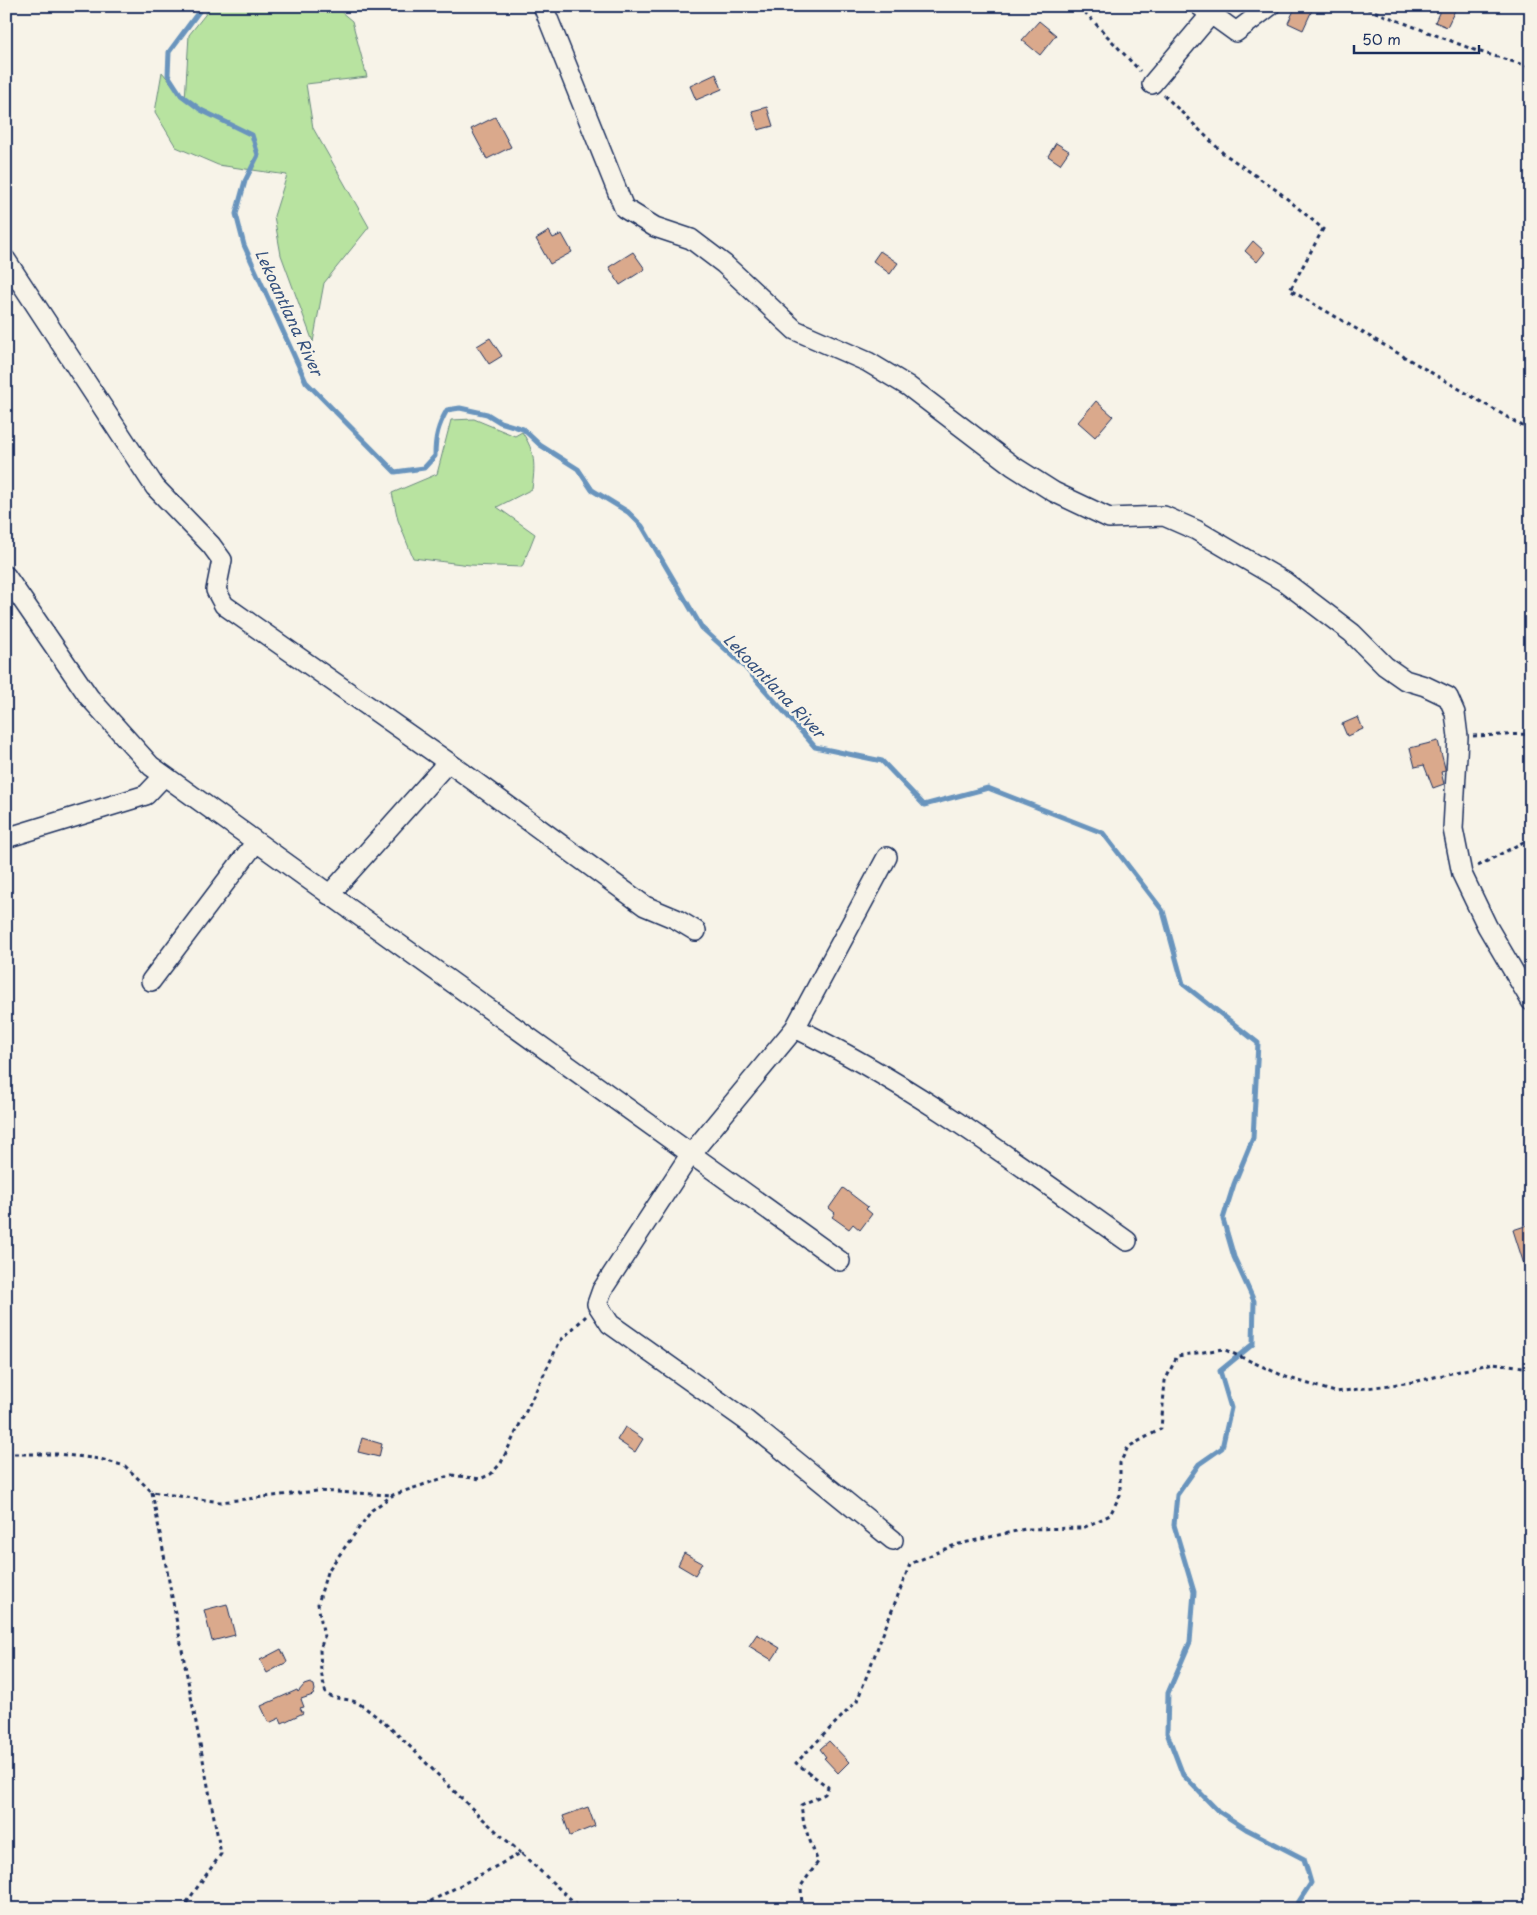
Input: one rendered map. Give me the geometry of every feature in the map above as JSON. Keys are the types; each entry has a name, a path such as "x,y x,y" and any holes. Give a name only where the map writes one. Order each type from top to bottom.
{"street":[{"path":"543,6 624,208 655,227 691,239 724,264 795,330 868,362 908,386 983,444 1054,492 1109,518 1164,516 1178,520 1285,582 1352,633 1385,666 1405,680 1425,686 1448,697 1455,712 1458,737 1453,830 1462,874 1487,926 1531,1001"},
{"path":"1152,84 1206,10 1236,32 1270,6"},
{"path":"6,260 155,487 205,538 222,560 216,590 224,605 448,762 645,906 676,919 696,931"},
{"path":"6,576 89,697 151,766 840,1261"},
{"path":"329,895 448,762"},
{"path":"6,838 146,795 164,776"},
{"path":"151,981 256,842"},
{"path":"887,857 795,1028 690,1155 602,1290 597,1304 610,1324 747,1421 893,1540"},
{"path":"795,1028 838,1048 960,1123 1126,1241"}],"path":[{"path":"1079,6 1152,84 1223,153 1279,192 1323,229 1290,290 1531,431"},
{"path":"1360,6 1477,51 1531,67"},
{"path":"1458,737 1531,734"},
{"path":"1462,874 1531,838"},
{"path":"583,1909 566,1896 521,1852 484,1821 416,1751 388,1726 359,1704 347,1699 335,1700 326,1694 321,1672 320,1650 324,1637 318,1604 327,1572 372,1510 393,1495 452,1475 480,1478 491,1474 501,1463 560,1342 597,1304"},
{"path":"802,1909 801,1886 818,1862 804,1825 801,1806 825,1794 828,1787 796,1763 857,1700 910,1564 955,1545 1025,1529 1083,1528 1110,1515 1120,1495 1120,1463 1128,1447 1161,1429 1165,1381 1176,1356 1224,1349 1286,1377 1335,1392 1414,1382 1493,1363 1531,1368"},
{"path":"6,1454 58,1454 100,1459 125,1466 152,1492 221,1854 182,1909"},
{"path":"152,1492 220,1502 317,1491 393,1495"},
{"path":"416,1909 521,1852"}],"green space":[{"path":"212,6 334,6 352,21 367,77 306,84 313,128 369,227 324,283 313,342 281,255 274,216 287,175 218,165 176,147 155,112 162,72 185,100 189,35"},
{"path":"474,419 515,436 522,432 532,453 534,473 532,489 497,507 535,534 522,567 470,565 413,558 398,520 392,493 437,474 451,420"}],"building":[{"path":"1296,6 1314,6 1303,30 1288,23"},
{"path":"1442,6 1457,6 1447,27 1435,22"},
{"path":"1039,21 1056,35 1040,55 1022,40"},
{"path":"716,74 722,89 696,100 690,86"},
{"path":"767,107 773,126 758,130 752,111"},
{"path":"495,117 511,147 487,159 471,129"},
{"path":"1056,143 1069,151 1060,164 1048,156"},
{"path":"549,231 553,238 562,234 572,252 550,264 536,239"},
{"path":"1253,241 1265,252 1257,262 1245,251"},
{"path":"880,251 898,263 890,274 873,261"},
{"path":"633,252 645,269 620,285 609,267"},
{"path":"490,338 502,356 489,364 477,346"},
{"path":"1096,401 1113,416 1095,437 1078,422"},
{"path":"1358,717 1363,729 1347,736 1342,724"},
{"path":"1438,741 1445,768 1445,771 1441,772 1444,784 1433,788 1424,765 1415,767 1410,748"},
{"path":"843,1188 868,1207 866,1209 872,1214 860,1230 853,1224 849,1229 832,1217 835,1213 829,1208"},
{"path":"1531,1224 1531,1277 1528,1277 1513,1230"},
{"path":"625,1427 643,1439 635,1452 617,1440"},
{"path":"362,1438 382,1444 379,1457 358,1452"},
{"path":"684,1553 702,1563 695,1575 678,1565"},
{"path":"227,1604 235,1635 212,1641 204,1610"},
{"path":"757,1634 780,1648 772,1660 749,1646"},
{"path":"281,1649 287,1662 267,1673 260,1660"},
{"path":"310,1683 314,1685 315,1690 313,1695 301,1699 304,1707 300,1708 303,1713 282,1723 280,1718 269,1723 261,1706 297,1690 298,1692 304,1685"},
{"path":"829,1741 849,1762 838,1773 824,1758 826,1757 820,1749"},
{"path":"588,1807 595,1826 570,1836 563,1816"}],"waterway":[{"name":"Lekoantlana River","path":"203,6 169,52 168,75 181,95 201,110 252,135 258,155 245,181 236,214 244,245 306,382 395,472 424,468 435,456 438,432 447,410 460,408 487,414 500,422 523,429 540,445 578,469 592,490 628,512 642,526 702,628 744,666 815,747 882,761 924,805 988,788 1103,833 1163,911 1183,984 1258,1043 1253,1138 1234,1184 1223,1219 1234,1257 1254,1301 1253,1344 1220,1371 1231,1408 1222,1448 1199,1464 1177,1495 1174,1525 1194,1592 1190,1642 1168,1693 1167,1733 1183,1775 1218,1811 1246,1829 1304,1859 1311,1883 1294,1909"}]}
